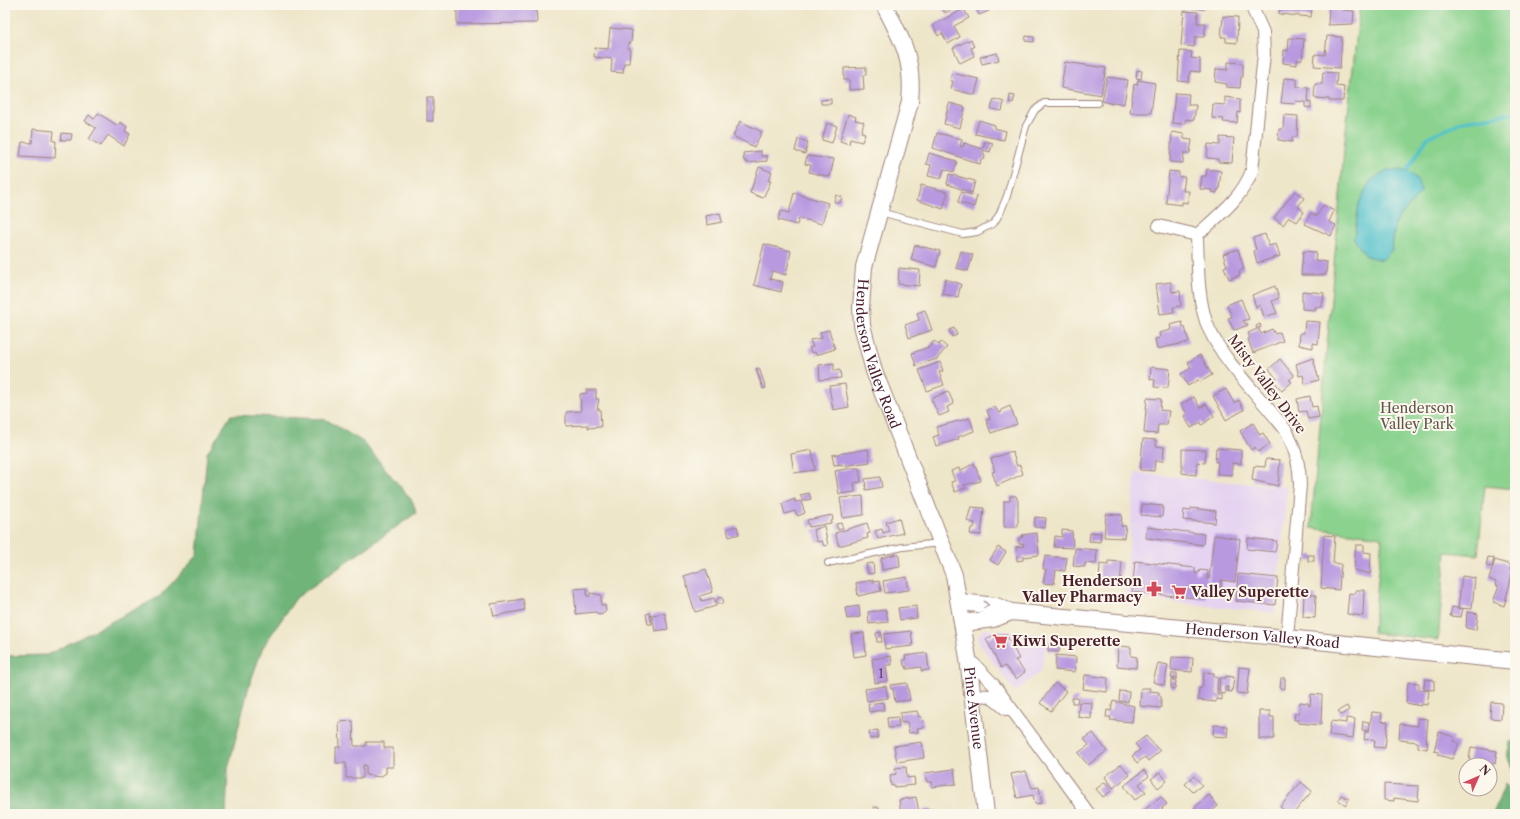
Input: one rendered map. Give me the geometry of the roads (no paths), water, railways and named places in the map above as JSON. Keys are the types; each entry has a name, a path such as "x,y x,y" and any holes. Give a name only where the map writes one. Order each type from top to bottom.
{"street":[{"name":"Henderson Valley Road","path":"884,5 906,50 911,70 912,84 910,102 864,267 861,308 862,325 874,371 954,575 960,602 996,606 1011,612 1515,661"},
{"path":"1159,226 1197,235 1239,196 1247,184 1252,171 1264,54 1263,32 1251,5"},
{"name":"Misty Valley Drive","path":"1197,235 1201,293 1209,328 1220,350 1287,432 1295,447 1300,466 1300,485 1287,638"},
{"name":"Pine Avenue","path":"960,602 986,814"},
{"name":"Henderson Valley Road","path":"963,623 993,619 1011,612"},
{"path":"968,658 993,684 1089,814"},
{"path":"972,695 990,696 1004,707 1024,727"}],"lane":[{"path":"879,212 963,234 978,232 994,222 1000,213 1007,196 1026,126 1035,110 1044,103 1098,103"},
{"path":"828,563 903,548 942,543"}],"water":[{"path":"1387,170 1400,170 1410,173 1416,179 1421,192 1395,222 1392,250 1382,260 1366,256 1354,239 1359,203 1370,181"}],"waterway":[{"path":"1407,170 1428,137 1463,121 1515,113"}],"place":[{"name":"Henderson Valley Pharmacy","path":"1154,589"},
{"name":"Valley Superette","path":"1179,592"},
{"name":"Kiwi Superette","path":"1000,641"}],"park label":[{"name":"Henderson Valley Park","path":"1417,416"}]}
